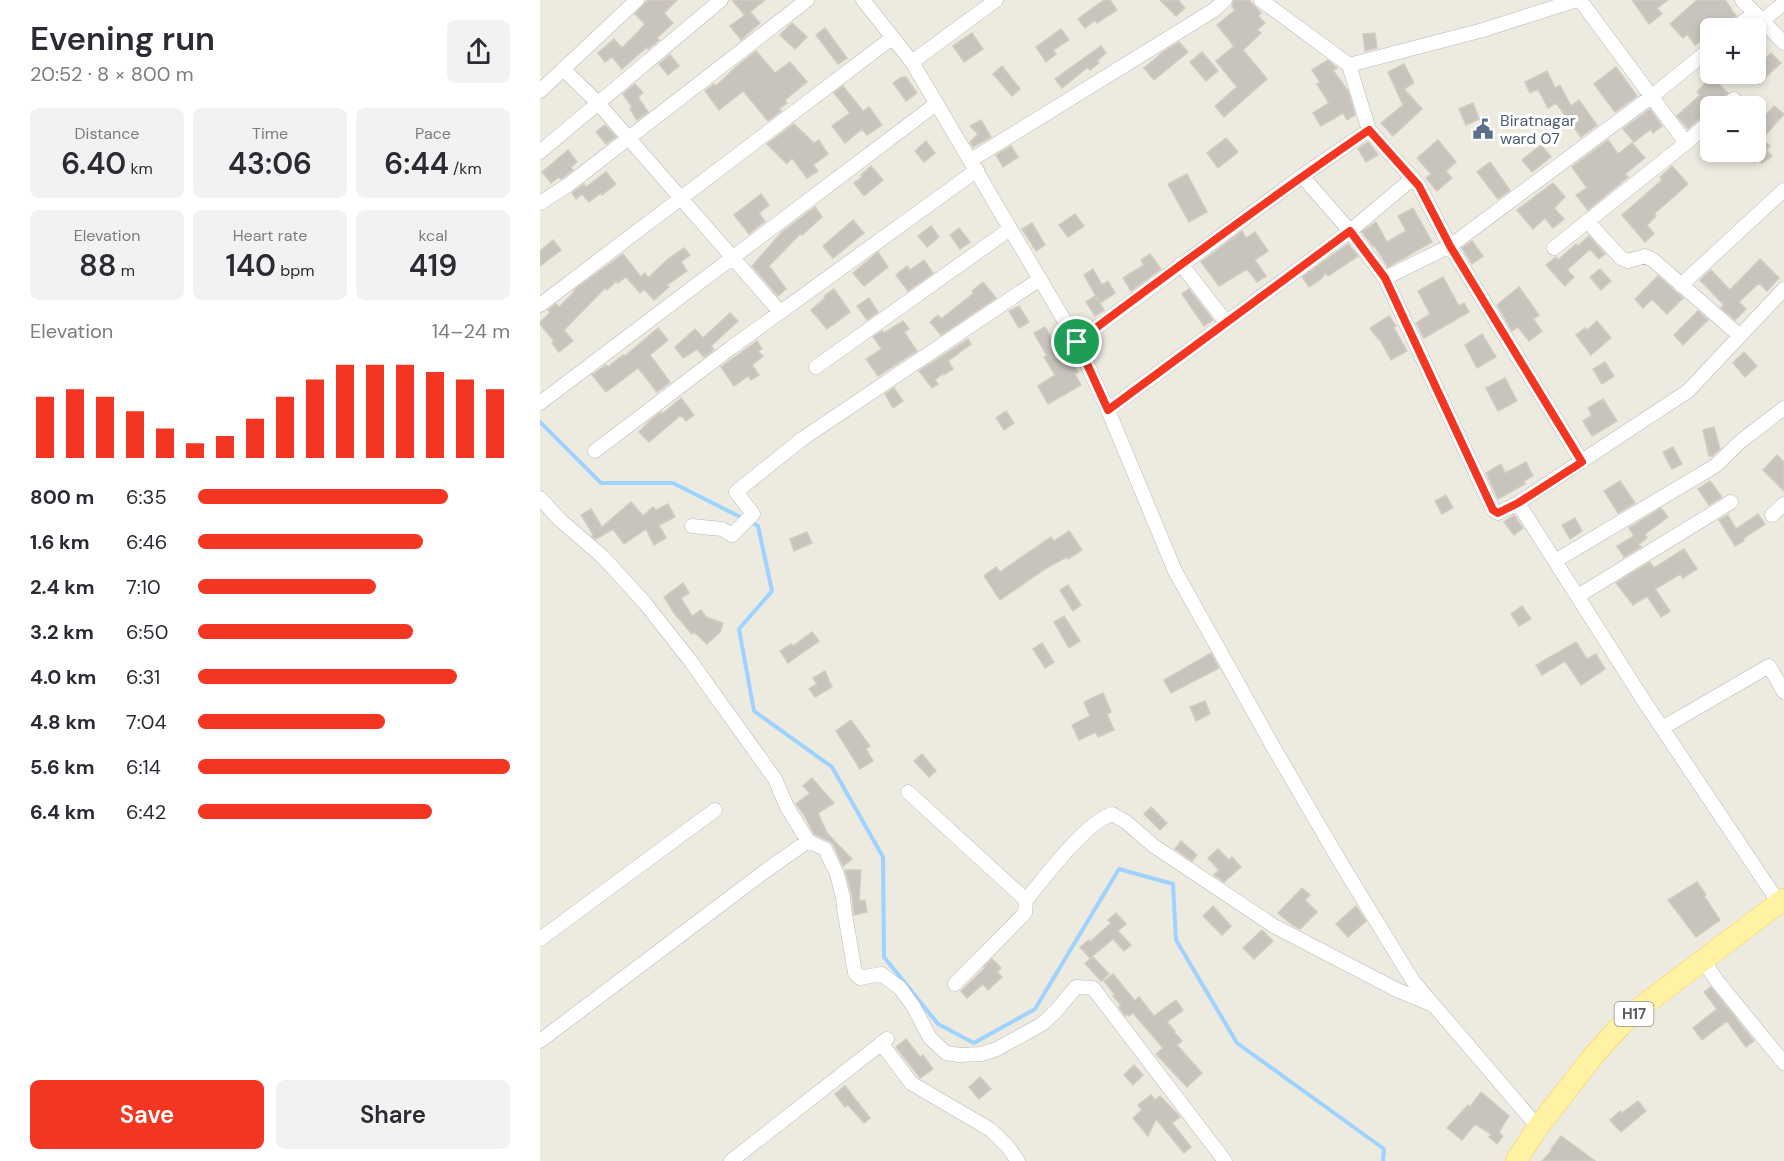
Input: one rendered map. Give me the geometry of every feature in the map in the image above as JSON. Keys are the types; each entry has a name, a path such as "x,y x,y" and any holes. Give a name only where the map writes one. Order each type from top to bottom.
{"main road":[{"name":"H17","path":"1516,1161 1538,1127 1594,1055 1623,1023 1781,901"}],"street":[{"path":"540,91 637,0"},
{"path":"540,152 721,0"},
{"path":"540,203 568,185 807,0"},
{"path":"863,0 912,62 1077,342 1175,571 1342,865 1413,981 1538,1127"},
{"path":"912,62 996,0"},
{"path":"595,451 974,165 1214,10 1225,0"},
{"path":"1261,0 1349,65 1369,130 1419,186 1450,246 1582,462"},
{"path":"1349,65 1483,30 1551,4 1579,0 1686,143"},
{"path":"1742,0 1784,43"},
{"path":"1758,17 1784,3"},
{"path":"540,305 892,38"},
{"path":"1385,278 1450,246 1652,96 1700,57"},
{"path":"563,69 598,103 780,312"},
{"path":"541,402 936,104"},
{"path":"1077,342 1302,176 1369,130"},
{"path":"1554,248 1700,130"},
{"path":"1302,176 1350,231 1385,278 1493,510 1498,513 1518,503 1582,462 1688,391 1784,289"},
{"path":"1108,410 1350,231 1413,178"},
{"path":"1681,285 1784,189"},
{"path":"1587,221 1621,258 1628,261 1645,256 1653,260 1739,335"},
{"path":"816,367 1010,229"},
{"path":"1181,264 1226,322"},
{"path":"692,526 722,529 732,535 753,514 736,492 802,439 1040,279"},
{"path":"1555,561 1715,466 1741,441 1784,408"},
{"path":"540,498 560,520 603,557 644,602 775,778 787,807 808,841 825,849 837,874 855,973 860,978 881,974 900,988 913,1006 930,1038 946,1053 960,1055 981,1054 997,1049 1042,1023 1056,1011 1076,987 1093,988 1225,1161"},
{"path":"1578,596 1731,502"},
{"path":"1518,503 1662,728 1781,901"},
{"path":"1772,515 1784,504"},
{"path":"1662,728 1769,666 1784,692"},
{"path":"908,792 1026,900"},
{"path":"540,939 715,810"},
{"path":"955,984 1024,913 1026,900 1071,848 1101,818 1112,814 1126,822 1154,846 1274,926 1397,990 1433,1005"},
{"path":"540,1041 808,841"},
{"path":"1703,960 1717,981 1784,1063"},
{"path":"731,1161 884,1041 911,1083 991,1130 1018,1161"}],"building":[{"path":"648,0 677,0 664,13 673,23 657,38 659,40 648,49 647,47 622,69 612,57 605,62 598,53 614,39 622,48 645,24 635,14"},
{"path":"732,0 765,0 750,12 760,23 741,40 730,26 745,15"},
{"path":"1104,0 1110,0 1117,10 1097,23 1095,20 1085,28 1078,19"},
{"path":"1160,0 1178,0 1185,8 1176,16"},
{"path":"1234,0 1249,0 1261,13 1258,16 1265,23 1257,30 1261,33 1243,50 1267,79 1224,117 1215,106 1237,87 1216,61 1234,46 1217,25 1235,10 1232,6"},
{"path":"1632,0 1668,0 1657,8 1662,14 1649,24"},
{"path":"1697,0 1725,0 1736,16 1734,18 1700,18 1700,41 1695,45 1687,34 1683,38 1670,24"},
{"path":"792,23 807,37 795,49 780,35"},
{"path":"825,28 847,58 838,64 816,35"},
{"path":"1061,29 1069,40 1053,50 1056,54 1046,62 1036,47"},
{"path":"972,33 983,49 964,62 953,46"},
{"path":"1375,33 1377,48 1365,51 1363,34"},
{"path":"1179,42 1188,52 1154,80 1144,68"},
{"path":"1101,46 1106,53 1097,61 1099,63 1090,70 1088,67 1062,88 1055,79"},
{"path":"756,51 775,73 790,62 807,82 785,100 787,103 779,109 781,111 768,121 744,92 719,110 705,91 714,84 716,86"},
{"path":"1202,52 1218,71 1206,81 1190,62"},
{"path":"1771,53 1781,63 1766,77 1766,58"},
{"path":"670,55 679,66 668,75 659,64"},
{"path":"1328,60 1337,68 1333,70 1348,91 1355,115 1347,120 1343,113 1321,126 1313,113 1329,103 1317,84 1320,82 1312,70"},
{"path":"1404,64 1414,83 1404,89 1422,109 1393,136 1381,123 1403,105 1388,72"},
{"path":"1002,66 1020,89 1012,96 993,74"},
{"path":"1616,67 1637,96 1615,112 1594,84"},
{"path":"1547,71 1555,88 1560,85 1571,106 1579,100 1597,125 1581,137 1556,103 1548,108 1538,89 1530,93 1525,82"},
{"path":"906,77 917,93 906,101 893,83"},
{"path":"635,84 643,93 638,97 648,112 637,120 623,94"},
{"path":"1704,84 1718,84 1728,93 1725,96 1700,96 1700,118 1688,129 1677,116 1700,95 1697,92"},
{"path":"843,86 863,111 869,107 882,125 867,135 862,129 845,143 832,126 850,113 834,93"},
{"path":"1473,103 1479,119 1466,125 1459,109"},
{"path":"1774,106 1784,114 1766,134 1766,115"},
{"path":"1650,109 1662,126 1653,133 1651,129 1634,142 1623,129"},
{"path":"981,120 991,137 973,147 970,142 978,134 970,126"},
{"path":"794,124 814,143 819,140 828,154 813,165 818,171 807,178 792,158 787,164 767,144"},
{"path":"605,125 616,137 606,144 596,132"},
{"path":"1226,138 1238,152 1218,168 1207,153"},
{"path":"1438,140 1456,162 1446,171 1452,178 1437,191 1426,178 1431,174 1417,158"},
{"path":"1608,140 1618,154 1632,143 1645,158 1625,174 1628,177 1588,210 1576,195 1587,188 1572,167"},
{"path":"926,141 935,153 924,162 915,151"},
{"path":"1368,142 1378,155 1366,162 1358,149"},
{"path":"1541,145 1551,157 1532,172 1522,160"},
{"path":"1011,146 1018,157 1003,167 996,155"},
{"path":"568,150 577,162 571,167 573,170 551,183 542,172"},
{"path":"1766,150 1772,156 1766,160"},
{"path":"1490,162 1510,190 1498,199 1477,172"},
{"path":"871,166 883,180 864,196 854,183"},
{"path":"1672,166 1688,184 1654,214 1656,216 1647,225 1654,234 1645,242 1622,215 1662,180 1660,177"},
{"path":"606,172 616,184 589,202 582,194 576,199 572,193 584,184 586,187"},
{"path":"1187,174 1207,212 1189,222 1168,184"},
{"path":"1553,183 1565,197 1554,208 1564,219 1553,228 1545,218 1533,229 1517,210"},
{"path":"761,194 769,205 759,213 765,221 749,234 734,215"},
{"path":"815,207 822,217 802,235 800,234 769,266 786,289 778,296 752,266 782,232"},
{"path":"1413,208 1432,242 1388,267 1374,245 1362,232 1376,222 1387,242 1406,231 1398,216"},
{"path":"1075,214 1084,226 1068,237 1059,225"},
{"path":"853,220 864,233 833,258 823,246"},
{"path":"1032,223 1045,245 1036,251 1022,229"},
{"path":"931,226 939,237 927,247 918,236"},
{"path":"959,228 970,242 960,249 950,235"},
{"path":"1242,231 1246,238 1255,232 1268,251 1255,260 1266,276 1257,282 1247,269 1219,286 1201,262"},
{"path":"1589,236 1605,254 1599,259 1590,249 1567,270 1574,277 1565,286 1546,265 1556,257 1558,260"},
{"path":"553,240 561,250 540,266 540,251"},
{"path":"1472,241 1483,256 1472,264 1462,248"},
{"path":"1348,244 1358,256 1328,276 1326,273 1309,287 1302,277"},
{"path":"684,248 690,255 681,262 687,271 667,285 669,287 654,300 644,289 640,293 626,277 618,283 616,281 607,290 605,288 564,330 573,341 559,352 552,343 554,341 540,324 550,313 548,310 556,304 559,307 574,290 623,254 641,277 645,273 648,278"},
{"path":"878,252 888,267 864,286 853,273"},
{"path":"1150,254 1161,269 1131,291 1123,278 1144,265 1141,260"},
{"path":"1760,259 1779,278 1767,291 1759,283 1739,302 1746,309 1735,320 1721,308 1724,305 1700,280 1711,270 1730,290"},
{"path":"924,260 933,273 908,291 896,275 907,266 910,270"},
{"path":"1093,269 1102,285 1108,281 1115,293 1100,303 1084,275"},
{"path":"1600,269 1611,281 1601,290 1590,277"},
{"path":"1658,276 1683,298 1667,314 1652,299 1643,308 1635,299"},
{"path":"1443,277 1459,306 1464,303 1469,312 1424,338 1416,323 1430,314 1418,291"},
{"path":"983,282 996,298 941,335 930,322 938,315 941,319 974,293 972,291"},
{"path":"1519,287 1539,315 1533,319 1542,331 1529,341 1518,327 1512,331 1497,305"},
{"path":"834,289 850,312 827,329 811,310"},
{"path":"1189,289 1213,320 1204,326 1182,294"},
{"path":"1095,296 1104,310 1095,316 1086,302"},
{"path":"869,298 878,312 867,320 857,306"},
{"path":"1019,306 1029,322 1019,328 1009,311"},
{"path":"1698,311 1708,320 1683,345 1674,335"},
{"path":"730,313 738,321 711,346 714,350 704,357 697,349 683,358 675,347 695,329 703,338"},
{"path":"1389,316 1407,351 1391,360 1379,338 1370,328"},
{"path":"903,321 909,329 904,332 917,351 878,376 866,359 882,349 873,337"},
{"path":"1597,321 1611,338 1591,355 1576,335 1585,328 1587,330"},
{"path":"1045,327 1058,349 1061,346 1078,372 1075,374 1081,385 1048,404 1038,386 1055,375 1034,333"},
{"path":"658,328 668,340 650,355 670,382 657,392 638,368 606,392 592,375 606,365 608,367 623,355 625,356"},
{"path":"1482,334 1496,357 1477,368 1465,345"},
{"path":"968,339 971,344 948,361 953,369 944,375 943,373 935,380 938,384 932,388 919,371"},
{"path":"757,341 762,349 758,351 763,356 752,365 759,375 751,380 748,376 734,386 721,367"},
{"path":"1744,352 1757,366 1745,377 1733,363"},
{"path":"1605,362 1614,376 1602,384 1593,369"},
{"path":"1505,378 1517,401 1498,411 1486,388"},
{"path":"894,388 903,401 893,408 885,394"},
{"path":"681,398 694,415 686,421 681,415 649,442 639,432"},
{"path":"1603,399 1617,421 1592,436 1583,421 1592,415 1588,408"},
{"path":"1006,411 1014,423 1004,430 996,418"},
{"path":"1714,427 1720,449 1709,456 1703,430"},
{"path":"1673,447 1682,464 1672,469 1663,452"},
{"path":"1777,455 1784,462 1784,491 1763,470"},
{"path":"1526,462 1533,476 1524,481 1525,484 1498,499 1486,473 1501,464 1505,473"},
{"path":"1620,481 1635,503 1618,513 1604,491"},
{"path":"1710,481 1722,497 1709,505 1698,489"},
{"path":"1446,495 1453,508 1442,514 1435,501"},
{"path":"631,502 643,516 653,507 656,510 668,504 675,517 659,525 666,538 654,545 646,529 624,544 613,529 596,539 592,536 593,534 581,515 591,509 602,527"},
{"path":"1661,508 1668,517 1645,534 1647,538 1639,544 1629,528"},
{"path":"1758,514 1765,524 1735,546 1719,520 1728,515 1736,529"},
{"path":"1514,515 1523,528 1514,535 1504,522"},
{"path":"1575,518 1582,531 1570,539 1562,525"},
{"path":"1069,531 1082,550 1048,567 1000,600 984,576 996,567 1000,572 1051,537 1054,541"},
{"path":"807,532 812,543 794,551 790,539"},
{"path":"1634,536 1641,547 1624,557 1617,546"},
{"path":"1684,549 1697,569 1683,578 1680,574 1655,589 1670,611 1661,617 1647,596 1633,605 1616,583 1650,562 1654,568"},
{"path":"683,583 689,593 681,598 692,616 701,610 706,617 723,623 720,632 707,644 694,632 692,634 664,597"},
{"path":"1068,585 1081,605 1073,611 1060,590"},
{"path":"1522,606 1531,619 1519,626 1511,614"},
{"path":"1064,616 1080,641 1069,648 1054,622"},
{"path":"812,632 819,641 788,663 780,651 791,644 793,646"},
{"path":"1576,642 1587,659 1596,654 1605,669 1581,685 1565,661 1542,675 1536,665"},
{"path":"1042,643 1054,662 1045,668 1033,649"},
{"path":"1211,653 1219,668 1171,693 1164,680"},
{"path":"825,671 832,687 815,697 809,689 817,684 813,678"},
{"path":"1103,693 1111,712 1107,714 1114,730 1098,737 1096,732 1079,740 1072,725 1090,716 1084,702"},
{"path":"1205,701 1210,714 1196,721 1190,707"},
{"path":"851,720 870,746 866,749 873,761 860,769 836,731"},
{"path":"922,754 936,771 929,777 914,761"},
{"path":"812,778 834,803 818,813 827,833 852,859 843,866 833,844 814,834 796,804 810,793 803,786"},
{"path":"1151,807 1167,823 1160,830 1144,814"},
{"path":"1181,841 1197,855 1192,861 1175,849"},
{"path":"1218,849 1229,860 1232,857 1241,867 1224,882 1214,875 1219,870 1208,858"},
{"path":"845,870 861,870 859,901 865,900 867,912 854,915 852,895"},
{"path":"1697,882 1720,920 1696,937 1668,900"},
{"path":"1302,888 1310,895 1305,900 1317,912 1300,929 1278,913"},
{"path":"1213,906 1231,926 1222,935 1203,916"},
{"path":"1356,906 1366,921 1348,937 1336,924"},
{"path":"1116,913 1126,924 1118,931 1131,945 1124,951 1113,939 1090,958 1080,947 1089,940 1090,942 1111,923 1108,920"},
{"path":"1262,930 1273,941 1254,959 1243,948"},
{"path":"1093,957 1109,974 1101,981 1085,963"},
{"path":"992,959 1001,968 997,972 1002,977 988,990 983,984 967,998 961,991"},
{"path":"1113,974 1135,1001 1139,997 1154,1016 1176,1000 1183,1010 1167,1022 1182,1041 1177,1045 1202,1073 1187,1087 1156,1054 1163,1048 1133,1013 1125,1016 1119,1007 1121,1005 1104,981"},
{"path":"1711,987 1754,1041 1746,1047 1727,1021 1702,1040 1693,1028 1717,1009 1704,992"},
{"path":"906,1039 920,1057 923,1055 933,1069 920,1078 896,1047"},
{"path":"1134,1065 1143,1075 1133,1085 1124,1075"},
{"path":"980,1077 991,1089 979,1099 969,1087"},
{"path":"845,1086 870,1118 864,1123 848,1105 845,1107 835,1094"},
{"path":"1481,1092 1509,1116 1499,1132 1503,1136 1497,1144 1489,1137 1491,1134 1475,1124 1462,1140 1447,1128 1468,1105 1470,1107"},
{"path":"1151,1095 1155,1100 1160,1096 1180,1117 1172,1123 1191,1147 1184,1153 1156,1119 1148,1136 1133,1118 1142,1110 1138,1105"},
{"path":"1638,1101 1646,1111 1621,1132 1610,1120 1620,1111 1622,1113"},
{"path":"1561,1136 1595,1161 1542,1161"}],"waterway":[{"path":"540,422 601,483 673,483 758,526 772,591 739,629 754,711 832,767 883,857 884,957 938,1024 974,1043 1035,1009 1119,869 1173,884 1176,940 1237,1043 1384,1149 1383,1161"}],"place":[{"name":"Biratnagar ward 07","path":"1483,129"}],"route":[{"path":"1369,130 1419,186 1450,246 1582,462 1518,503 1498,513 1493,510 1385,278 1350,231 1108,410 1077,342 1302,176 1369,130"}]}
